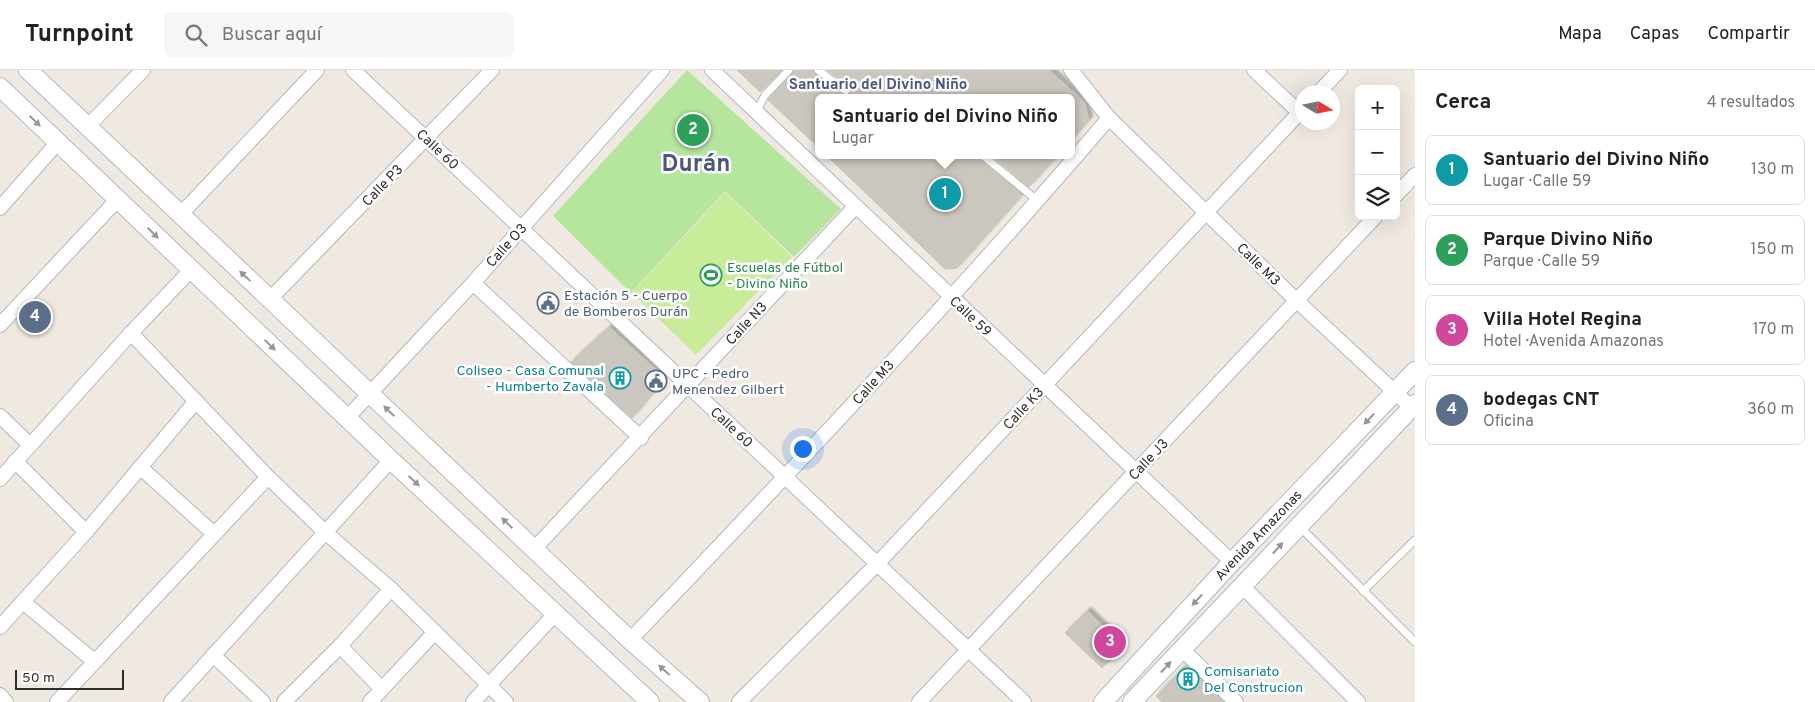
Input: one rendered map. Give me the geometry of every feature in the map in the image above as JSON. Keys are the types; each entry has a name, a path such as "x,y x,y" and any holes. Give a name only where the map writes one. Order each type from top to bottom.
{"street":[{"path":"28,70 630,640 700,702"},
{"path":"88,126 143,70"},
{"path":"180,215 318,70"},
{"name":"Calle 60","path":"353,70 1024,702"},
{"name":"Calle P3","path":"270,299 492,70"},
{"name":"Calle O3","path":"346,418 473,283 662,70"},
{"name":"Calle 59","path":"712,70 1232,562"},
{"name":"Calle M3","path":"1070,70 1109,118 1297,301 1395,392 1413,406"},
{"path":"1254,70 1295,107"},
{"path":"1326,85 1340,70"},
{"path":"0,87 346,418 650,702"},
{"name":"Calle M3","path":"1075,158 1109,118"},
{"name":"Calle K3","path":"739,702 877,564 1295,118"},
{"path":"0,208 58,142"},
{"name":"Calle M3","path":"630,640 785,477 951,297 1074,159"},
{"path":"1400,191 1415,175"},
{"path":"0,324 118,199"},
{"name":"Calle N3","path":"534,549 641,438 688,385 855,207"},
{"name":"Calle J3","path":"919,702 1372,220"},
{"path":"0,479 131,333 192,270"},
{"path":"473,283 641,438"},
{"path":"131,333 268,477 325,532 391,589 487,686 506,702"},
{"name":"Avenida Amazonas","path":"1103,702 1232,562 1415,371"},
{"path":"0,627 86,532 196,401"},
{"name":"Avenida Amazonas","path":"1132,702 1413,406"},
{"path":"0,416 30,445"},
{"path":"171,702 391,460"},
{"path":"15,461 86,532"},
{"path":"140,467 213,533"},
{"path":"57,702 213,533 268,477"},
{"path":"1242,586 1358,702"},
{"path":"284,702 340,646 391,589"},
{"path":"23,602 94,661"},
{"path":"473,702 556,613"},
{"path":"370,702 435,632"},
{"path":"340,646 382,689"},
{"path":"1182,649 1236,702"},
{"path":"213,655 263,702"},
{"path":"0,695 6,702"}],"lane":[{"path":"757,111 765,95 789,70"},
{"path":"818,70 846,91"},
{"path":"987,159 1038,201"},
{"path":"1299,526 1415,641"},
{"path":"1363,591 1415,540"}],"green space":[{"path":"687,70 841,209 794,257 725,191 631,293 553,216"},
{"name":"Escuelas de Fútbol - Divino Niño","path":"725,192 792,257 696,355 632,293"}],"building":[{"path":"737,70 782,70 760,92"},
{"name":"Santuario del Divino Niño","path":"794,70 813,70 815,74 843,94 815,94 815,144 768,100"},
{"name":"Santuario del Divino Niño","path":"827,70 1049,70 1084,102 1089,120 1075,136 1075,94 850,94 851,88"},
{"path":"830,159 982,159 1022,195 957,268 945,269"},
{"path":"996,159 1054,159 1029,187"},
{"name":"Coliseo - Casa Comunal - Humberto Zavala","path":"609,327 665,378 632,418 571,362"},
{"path":"1087,611 1123,646 1102,668 1065,633"},
{"name":"Comisariato Del Construcion","path":"1186,665 1224,702 1162,702 1156,696"}],"place":[{"name":"Parque Divino Niño","path":"693,130"},
{"name":"Santuario del Divino Niño","path":"945,194"},
{"name":"Escuelas de Fútbol - Divino Niño","path":"711,275"},
{"name":"Estación 5 - Cuerpo de Bomberos Durán","path":"548,303"},
{"name":"bodegas CNT","path":"35,317"},
{"name":"Coliseo - Casa Comunal - Humberto Zavala","path":"620,378"},
{"name":"UPC - Pedro Menendez Gilbert","path":"656,381"},
{"name":"Villa Hotel Regina","path":"1110,642"},
{"name":"Comisariato Del Construcion","path":"1188,679"}],"district":[{"name":"Santuario del Divino Niño","path":"878,84"},
{"name":"Durán","path":"696,163"}]}
